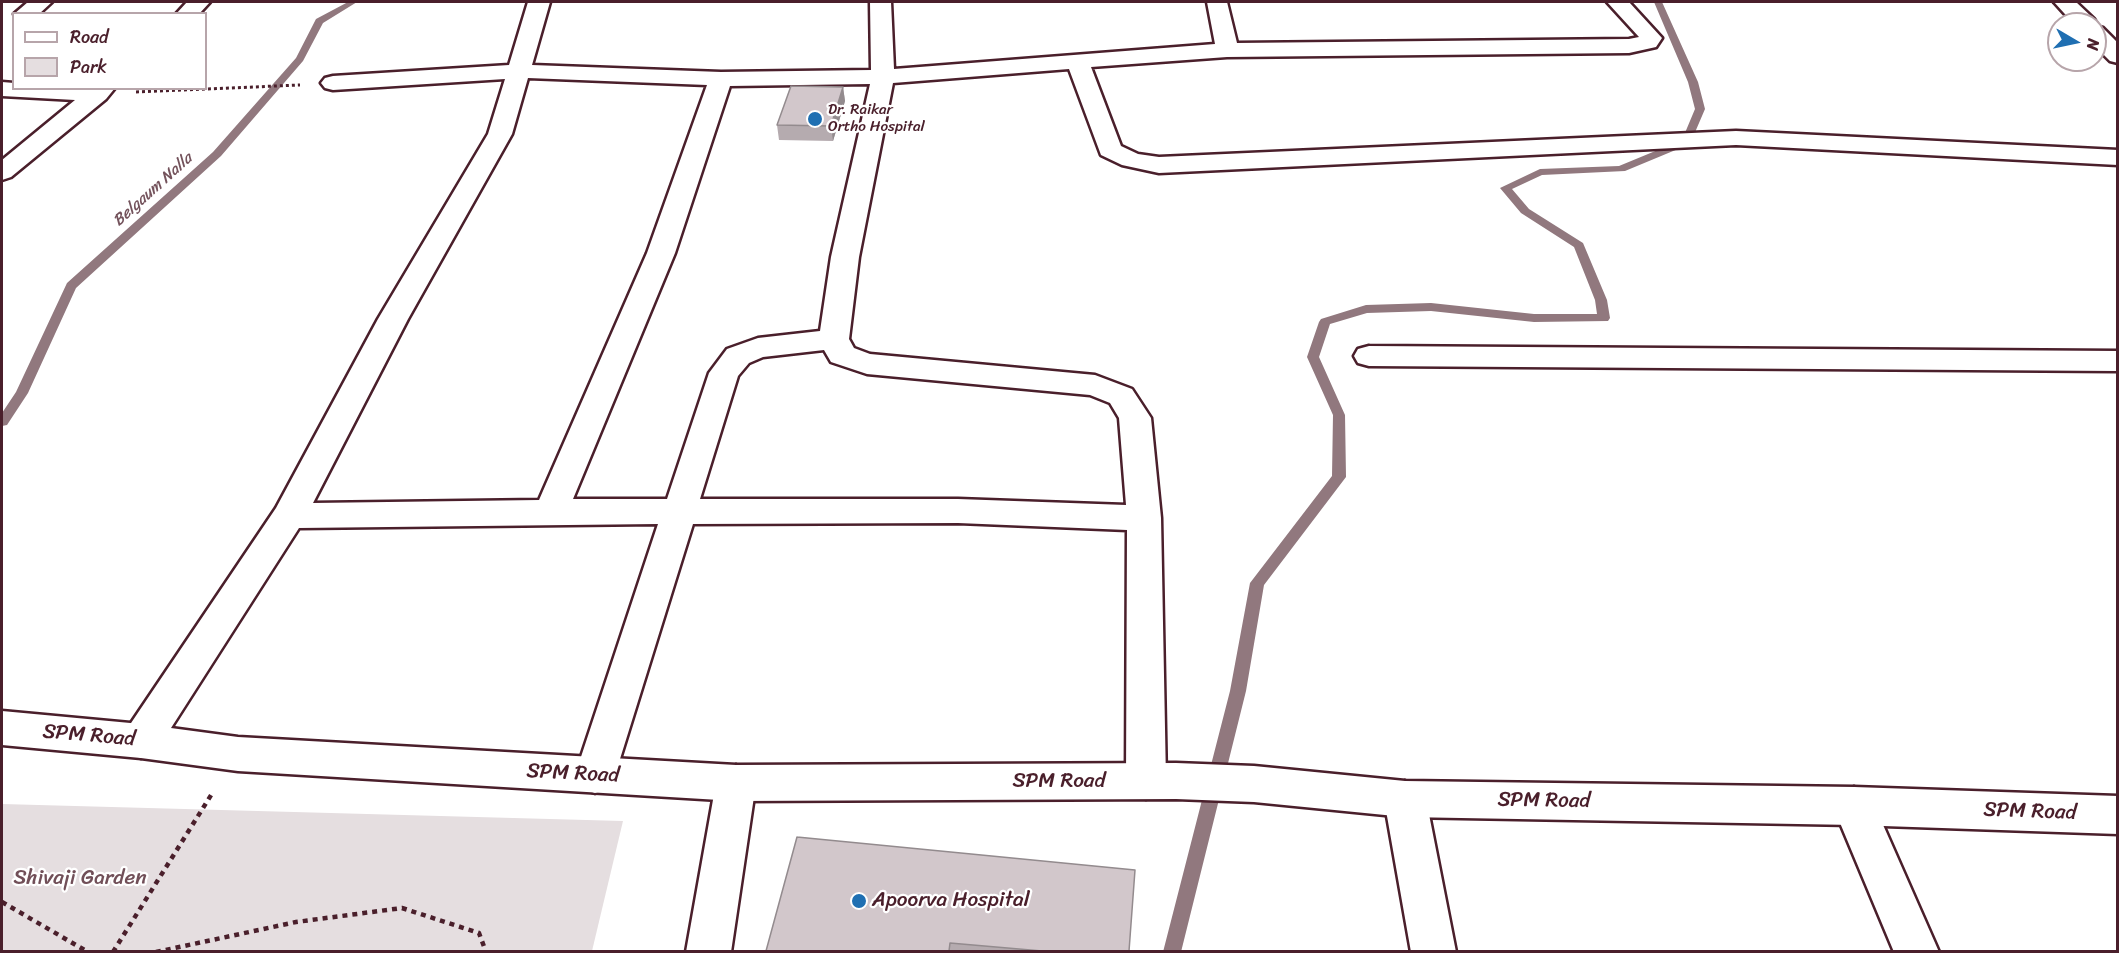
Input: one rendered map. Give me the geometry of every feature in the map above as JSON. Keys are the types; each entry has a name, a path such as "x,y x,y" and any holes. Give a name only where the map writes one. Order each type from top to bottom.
{"street":[{"path":"27,12 41,2"},
{"path":"141,741 289,516 393,319 500,134 539,2"},
{"path":"880,2 883,77 845,257 834,339 842,355 867,364 1095,385 1121,396 1135,418 1144,518 1161,781"},
{"path":"1216,2 1227,51"},
{"path":"333,83 517,71 721,79 883,77 1227,51 1629,46 1648,42 1651,38 1618,2"},
{"path":"2107,45 2118,56"},
{"path":"1078,62 1110,150 1131,160 1159,165 1736,138 2118,158"},
{"path":"551,512 661,253 721,79"},
{"path":"52,90 101,91"},
{"path":"2,172 101,91"},
{"path":"595,775 724,373 738,356 758,348 834,339"},
{"path":"1369,356 2118,361"},
{"path":"289,516 678,511 958,511 1144,518"},
{"name":"SPM Road","path":"2,728 141,741 238,754 736,783 1161,781 1254,784 1405,799 1854,806 2118,814"},
{"path":"708,951 736,783"},
{"path":"1405,799 1434,951"},
{"path":"1854,806 1917,951"}],"path":[{"path":"207,87 333,83"},
{"path":"101,91 130,90"},
{"path":"113,951 238,754"},
{"path":"2,902 88,951"},
{"path":"156,951 296,922 402,908 479,933 486,951"}],"green space":[{"name":"Shivaji Garden","path":"2,804 623,821 592,951 2,952"}],"building":[{"path":"791,86 843,87 831,126 777,125"},
{"path":"797,837 1135,870 1129,951 1042,951 950,943 949,951 766,951"}],"waterway":[{"name":"Belgaum Nalla","path":"2,422 22,393 71,286 217,154 300,59 319,21 353,2"},
{"path":"1172,952 1238,691 1257,583 1339,477 1339,415 1313,357 1325,322 1366,309 1431,307 1534,318 1604,318 1601,300 1579,245 1525,211 1505,188 1540,172 1621,169 1686,142 1700,109 1693,82 1658,2"}],"place":[{"name":"Dr. Raikar Ortho Hospital","path":"815,119"},
{"name":"Apoorva Hospital","path":"859,901"}]}
